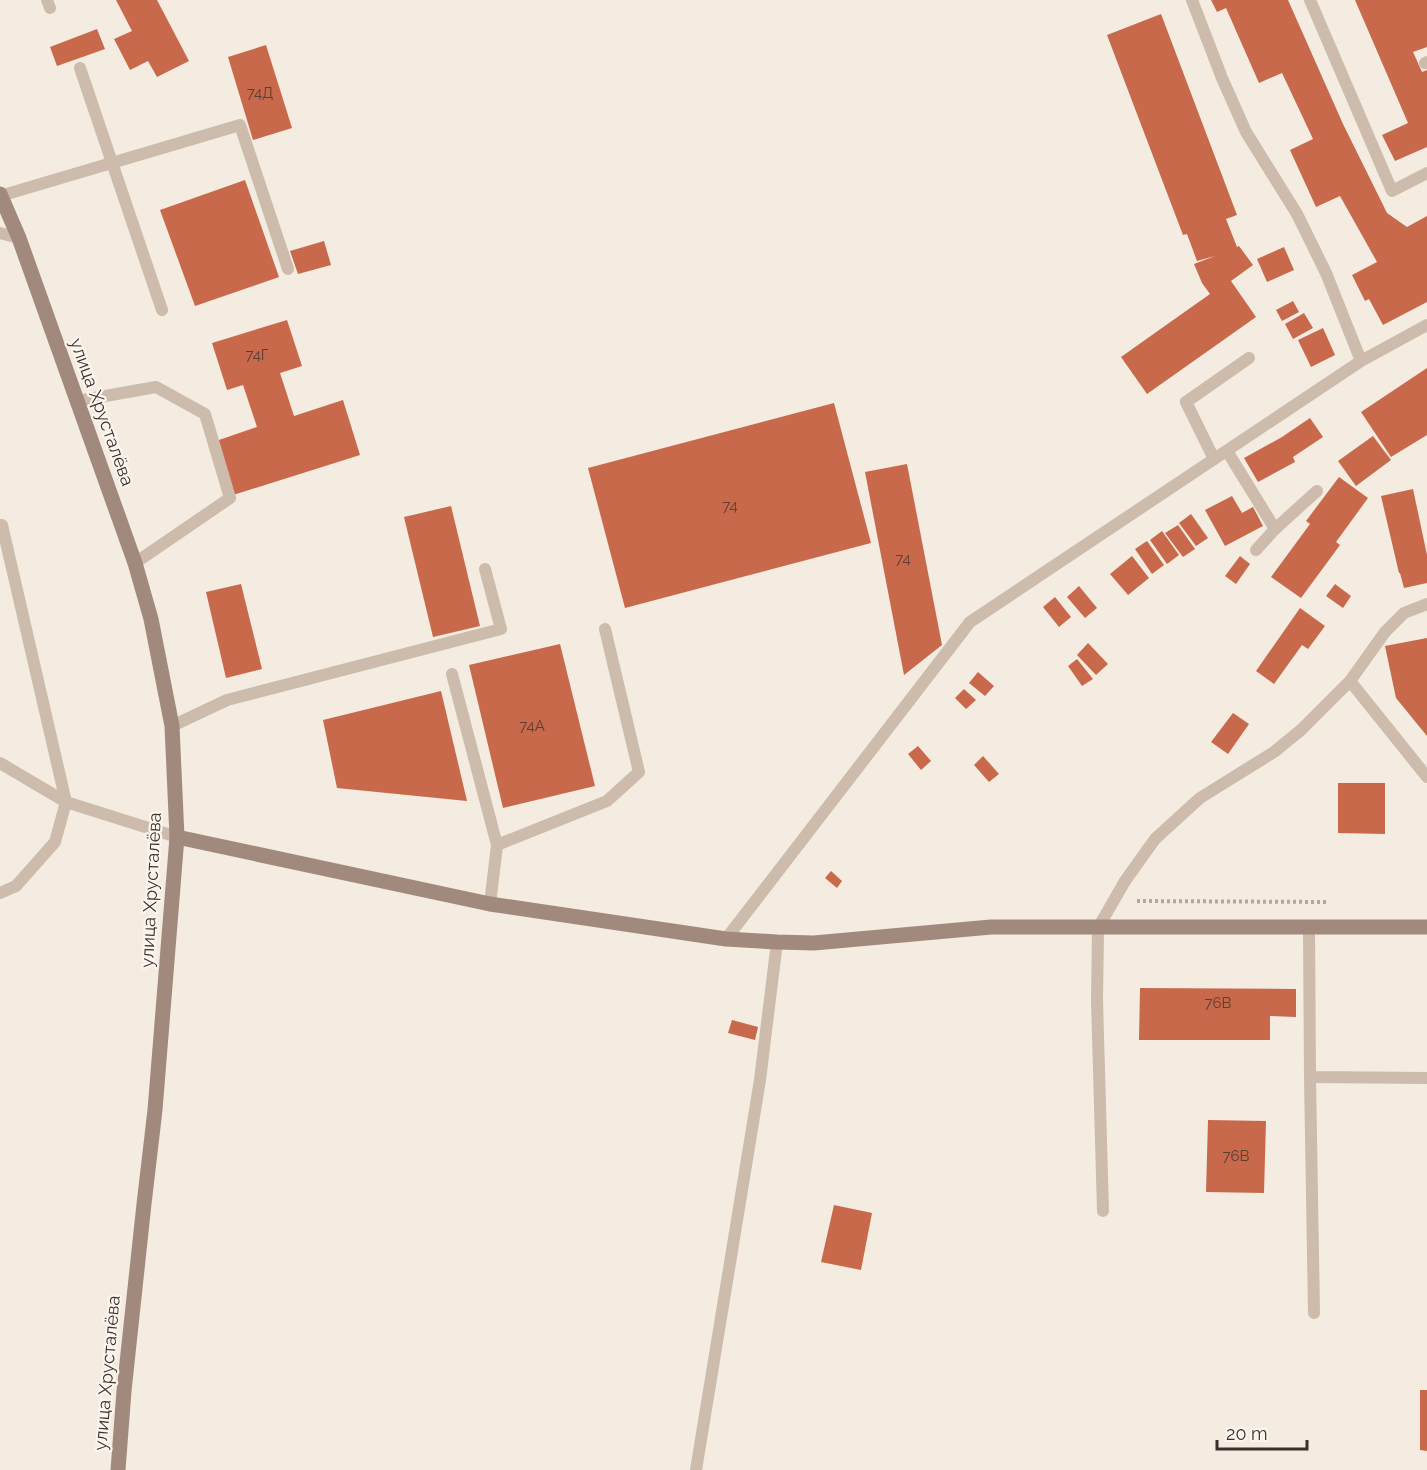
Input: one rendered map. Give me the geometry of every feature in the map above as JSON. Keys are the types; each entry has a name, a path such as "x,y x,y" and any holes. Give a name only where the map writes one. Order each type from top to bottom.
{"main road":[{"name":"улица Хрусталёва","path":"0,195 19,238 135,563 151,619 172,726 177,837 155,1110 124,1390 118,1470"},
{"path":"177,837 490,904 726,939 814,943 991,927 1427,927"}],"lane":[{"path":"1192,0 1246,132 1297,214 1326,273 1361,361"},
{"path":"1310,0 1392,191 1427,173"},
{"path":"80,68 162,310"},
{"path":"0,195 240,125 288,269"},
{"path":"0,233 19,238"},
{"path":"726,939 970,622 1361,361 1427,326"},
{"path":"1214,459 1186,402 1249,357"},
{"path":"77,400 156,387 205,414 230,498 135,563"},
{"path":"1227,451 1275,529"},
{"path":"1256,550 1275,529 1317,491"},
{"path":"0,526 2,525 66,802 55,842 16,886 0,893"},
{"path":"172,726 227,700 501,629 485,568"},
{"path":"1102,1211 1097,1000 1098,927 1155,839 1200,798 1274,752 1301,730 1350,681 1385,632 1404,613 1427,604"},
{"path":"497,845 607,801 639,772 605,630"},
{"path":"452,674 497,845 490,904"},
{"path":"1350,681 1427,777"},
{"path":"0,763 66,802 177,837"},
{"path":"1309,927 1314,1313"},
{"path":"696,1470 760,1080 777,942"},
{"path":"1310,1077 1427,1078"}],"path":[{"path":"1113,901 1334,902"}],"building":[{"path":"116,0 157,0 189,61 157,77 148,61 130,70 114,39 132,31"},
{"path":"1211,0 1288,0 1343,124 1387,213 1407,227 1427,216 1427,302 1383,325 1369,299 1365,301 1352,275 1377,262 1340,196 1316,207 1290,150 1313,139 1282,73 1259,83 1226,8 1217,12"},
{"path":"1355,0 1427,0 1427,47 1413,52 1422,72 1427,70 1427,147 1395,161 1382,135 1408,123"},
{"path":"1161,14 1237,215 1226,219 1237,247 1239,246 1253,265 1231,281 1256,317 1147,394 1121,357 1210,294 1202,283 1194,264 1215,256 1197,261 1187,234 1183,235 1107,35"},
{"path":"97,29 105,49 57,66 50,47"},
{"path":"266,45 292,128 253,140 228,57"},
{"path":"245,180 279,277 195,306 160,210"},
{"path":"324,241 331,265 298,274 290,251"},
{"path":"1284,247 1294,270 1267,282 1257,259"},
{"path":"1293,301 1299,312 1282,321 1276,310"},
{"path":"1304,313 1313,328 1293,339 1285,324"},
{"path":"287,320 302,366 280,373 294,416 343,400 360,455 233,495 216,441 257,427 243,385 227,390 212,343"},
{"path":"1323,328 1335,355 1311,367 1298,340"},
{"path":"1427,368 1427,435 1391,457 1361,412"},
{"path":"834,403 871,543 625,608 588,468"},
{"path":"1310,418 1323,437 1293,457 1295,462 1258,482 1244,458"},
{"path":"1373,436 1391,460 1356,486 1338,461"},
{"path":"907,464 942,645 904,675 865,472"},
{"path":"1339,477 1368,498 1336,542 1340,545 1301,598 1271,577 1310,524 1306,521"},
{"path":"1413,489 1427,555 1427,583 1404,588 1381,496"},
{"path":"1232,496 1242,513 1253,507 1263,526 1225,546 1205,510"},
{"path":"451,506 480,626 433,637 404,517"},
{"path":"1191,514 1208,538 1196,546 1179,523"},
{"path":"1178,525 1195,549 1183,557 1165,533"},
{"path":"1162,531 1179,555 1167,564 1150,540"},
{"path":"1147,541 1164,565 1152,574 1135,549"},
{"path":"1132,556 1149,578 1128,595 1110,574"},
{"path":"1240,556 1250,564 1236,584 1225,576"},
{"path":"241,584 262,669 226,678 206,592"},
{"path":"1335,584 1351,596 1343,608 1326,596"},
{"path":"1079,586 1097,608 1085,618 1067,597"},
{"path":"1055,597 1071,617 1059,627 1043,607"},
{"path":"1300,608 1325,626 1308,649 1302,645 1274,684 1256,671"},
{"path":"1427,638 1427,736 1396,698 1385,646"},
{"path":"1088,643 1108,664 1096,675 1077,655"},
{"path":"560,644 595,786 503,808 469,665"},
{"path":"1077,659 1093,679 1082,686 1068,666"},
{"path":"978,672 994,686 985,696 969,683"},
{"path":"964,689 976,700 966,709 955,698"},
{"path":"441,691 467,801 337,788 323,720"},
{"path":"1233,713 1249,724 1228,754 1211,742"},
{"path":"918,746 931,761 921,770 908,754"},
{"path":"983,756 999,774 989,782 974,765"},
{"path":"1338,783 1385,783 1385,834 1338,833"},
{"path":"831,871 842,881 837,888 825,878"},
{"path":"1140,988 1296,989 1296,1017 1270,1016 1270,1040 1139,1040"},
{"path":"732,1020 758,1027 755,1040 728,1033"},
{"path":"1208,1120 1266,1121 1264,1193 1206,1192"},
{"path":"834,1205 872,1213 861,1270 821,1262"},
{"path":"1420,1390 1427,1390 1427,1451 1420,1450"}]}
